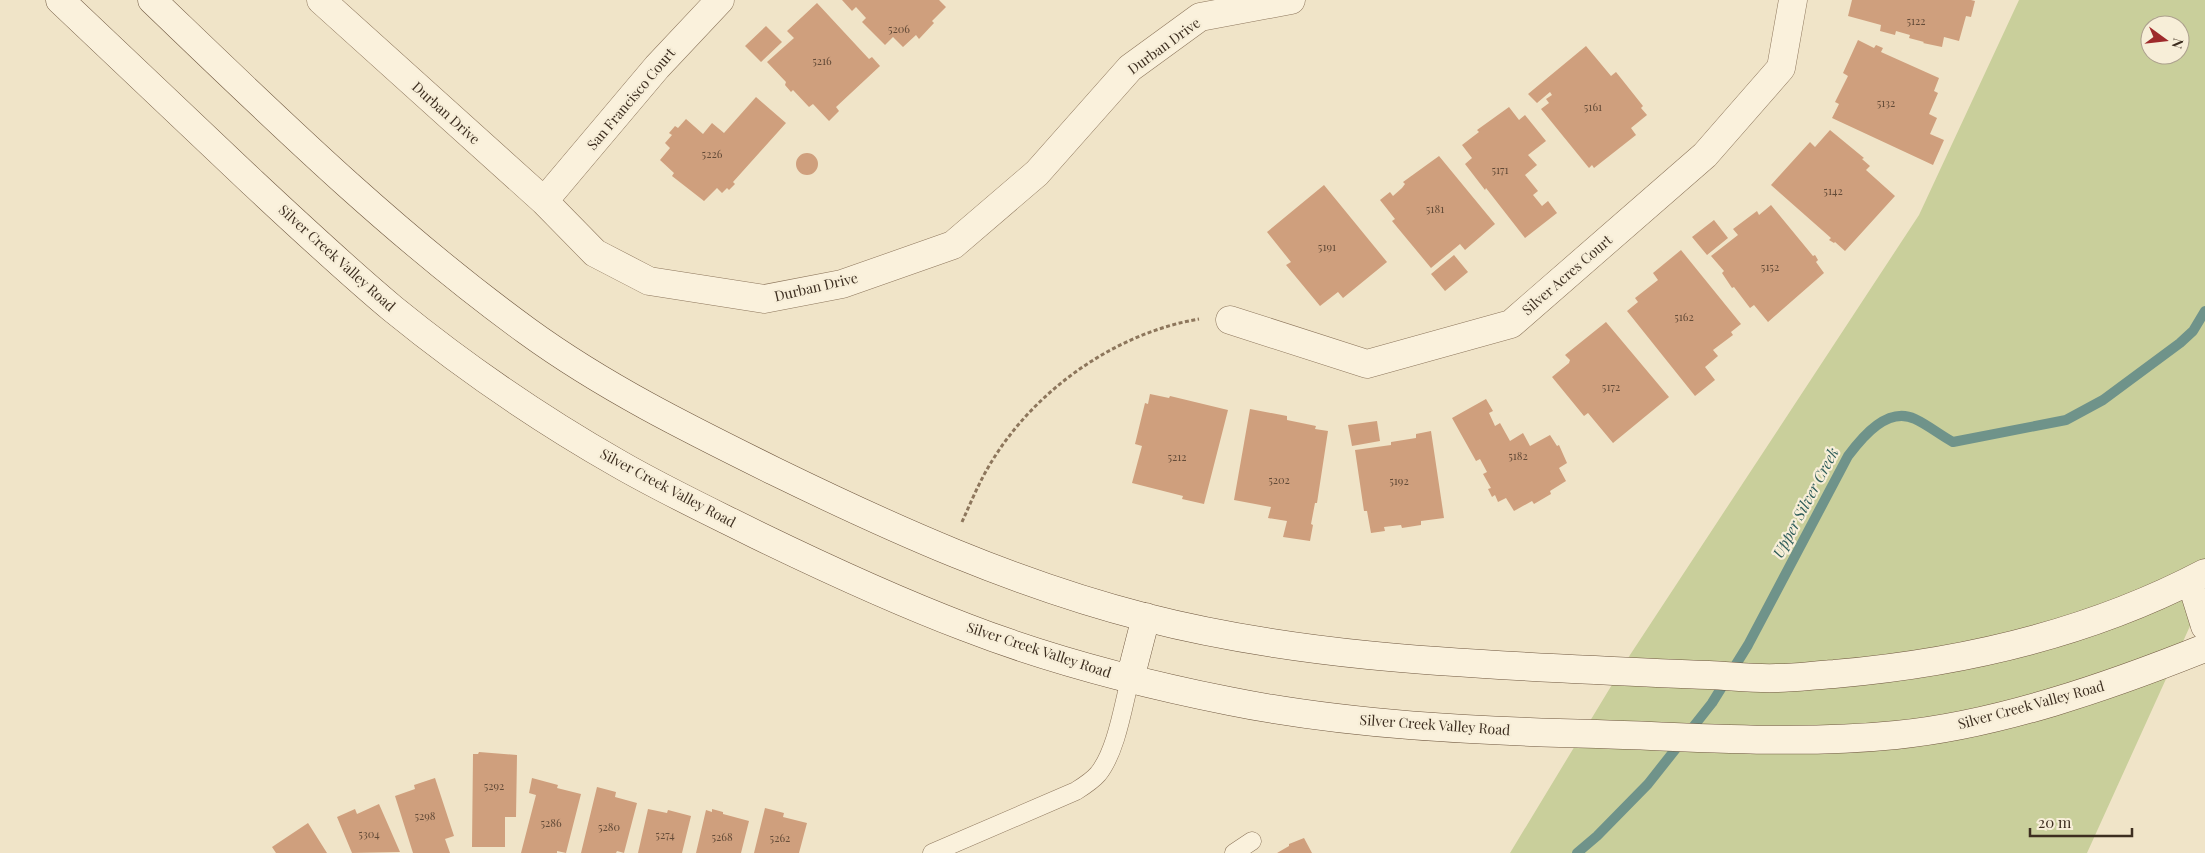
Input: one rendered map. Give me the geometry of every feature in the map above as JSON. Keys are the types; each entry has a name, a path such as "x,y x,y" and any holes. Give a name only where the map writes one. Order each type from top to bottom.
{"main road":[{"name":"Silver Creek Valley Road","path":"60,0 321,246 408,320 528,407 612,460 662,488 820,565 892,598 968,628 1040,653 1130,678 1232,702 1319,715 1401,724 1564,734 1852,738 1943,729 2003,715 2109,684 2205,648"},
{"path":"152,0 367,202 488,303 534,336 665,418 868,517 1016,577 1146,618 1258,641 1339,654 1416,661 1777,678 1875,670 1974,656 2060,632 2145,602 2198,577 2205,626"},
{"name":"Durban Drive","path":"321,0 544,201 595,253 649,281 764,299 842,284 953,245 1037,173 1130,68 1200,17 1291,0"},
{"name":"San Francisco Court","path":"544,201 657,67 720,0"},
{"name":"Silver Acres Court","path":"1230,320 1367,364 1512,324 1705,155 1775,75 1781,68 1793,0"},
{"path":"1130,678 1146,618"}],"lane":[{"path":"932,853 1076,791 1092,780 1105,764 1113,744 1130,678"},
{"path":"1234,853 1252,841"}],"path":[{"path":"949,550 992,461 1029,414 1063,382 1110,351 1149,333 1171,325 1204,318 1212,317 1230,320"}],"green space":[{"path":"2019,0 2205,0 2205,593 2087,853 1510,853 1630,655 1919,215"}],"building":[{"path":"842,0 939,0 946,7 932,21 934,23 919,39 916,35 903,47 893,37 885,45 862,22 866,18 856,7 852,11"},
{"path":"1852,0 1975,1 1971,17 1966,16 1959,41 1944,37 1942,47 1923,43 1909,38 1910,35 1896,31 1895,35 1880,31 1881,25 1848,16"},
{"path":"817,3 869,59 872,57 880,66 836,107 839,111 829,121 813,104 809,107 793,90 791,92 785,85 786,82 767,62 794,38 787,31"},
{"path":"766,26 782,42 761,62 745,46"},
{"path":"1858,40 1874,48 1876,45 1883,48 1881,52 1939,78 1934,91 1938,93 1929,114 1937,118 1930,134 1944,140 1933,165 1832,118 1839,104 1835,102 1848,76 1843,73"},
{"path":"1586,46 1611,76 1616,72 1643,106 1641,108 1647,115 1631,128 1636,135 1594,168 1592,165 1589,168 1541,109 1549,103 1546,99 1552,95 1550,92 1537,103 1528,94"},
{"path":"756,97 786,123 733,182 735,184 729,190 727,188 722,193 717,188 704,201 672,176 674,173 660,160 670,148 665,143 672,135 669,133 675,126 678,128 686,119 703,134 712,123 724,133"},
{"path":"1509,107 1519,120 1525,115 1546,141 1528,155 1537,165 1525,175 1538,191 1533,195 1542,206 1548,201 1557,213 1525,238 1465,164 1472,158 1462,145 1479,132 1477,130"},
{"path":"1830,130 1864,158 1862,159 1870,166 1866,170 1895,196 1845,251 1835,242 1829,240 1831,238 1771,185 1810,142 1815,147"},
{"path":"807,153 815,156 818,164 815,172 807,175 799,172 796,164 799,156"},
{"path":"1439,156 1495,224 1465,250 1460,244 1431,268 1392,221 1395,219 1380,200 1390,192 1393,196 1405,184 1403,182"},
{"path":"1324,185 1387,262 1343,298 1338,292 1320,306 1286,265 1291,262 1267,232"},
{"path":"1771,205 1813,256 1815,255 1818,260 1816,262 1824,273 1768,322 1754,305 1750,308 1734,287 1732,288 1722,273 1724,271 1711,256 1738,235 1733,229 1757,211 1759,215"},
{"path":"1714,220 1728,238 1707,255 1692,237"},
{"path":"1681,250 1741,324 1731,332 1733,335 1713,350 1718,356 1705,367 1715,380 1695,396 1627,311 1638,302 1635,298 1658,280 1653,273"},
{"path":"1454,255 1468,272 1445,291 1431,274"},
{"path":"1606,322 1669,397 1613,443 1588,413 1584,416 1552,377 1569,363 1570,360 1565,355"},
{"path":"1150,394 1169,398 1170,396 1228,410 1204,504 1182,499 1183,496 1132,483 1142,446 1135,444 1145,403 1148,404"},
{"path":"1486,399 1493,411 1489,413 1495,426 1500,423 1510,441 1523,433 1530,446 1550,435 1557,446 1559,445 1567,463 1559,468 1566,481 1550,491 1551,494 1534,504 1532,501 1514,511 1506,498 1498,502 1495,495 1492,497 1488,489 1491,488 1483,474 1487,472 1480,459 1476,461 1452,418"},
{"path":"1250,409 1287,416 1287,420 1316,426 1315,429 1328,431 1317,503 1315,503 1311,524 1313,525 1310,541 1283,537 1287,521 1268,518 1271,507 1234,500"},
{"path":"1377,421 1380,441 1352,446 1348,425"},
{"path":"1431,431 1444,518 1421,521 1421,525 1402,528 1401,525 1384,527 1385,531 1371,533 1367,511 1364,511 1355,450 1391,445 1391,442 1416,438 1416,434"},
{"path":"479,752 517,755 516,817 505,817 505,847 472,847 473,754 478,754"},
{"path":"435,778 454,836 445,839 450,853 413,853 395,796 415,789 414,785"},
{"path":"532,778 558,785 557,788 581,794 566,853 557,851 557,853 521,853 536,795 529,793"},
{"path":"597,787 616,792 615,797 637,803 624,853 617,851 616,853 581,853"},
{"path":"379,804 400,852 352,853 337,817 355,809 357,814"},
{"path":"765,808 784,813 783,817 807,823 799,853 754,853"},
{"path":"648,809 667,813 668,810 691,816 682,853 638,853"},
{"path":"712,809 749,821 741,853 696,853 706,810 712,812"},
{"path":"308,823 327,853 276,853 272,847"},
{"path":"1304,838 1312,853 1277,853 1289,846 1289,844"}],"waterway":[{"name":"Upper Silver Creek","path":"1577,853 1597,836 1648,784 1712,703 1748,645 1848,456 1877,425 1895,416 1905,416 1920,421 1953,442 2066,420 2103,400 2180,343 2193,331 2205,311"}]}
